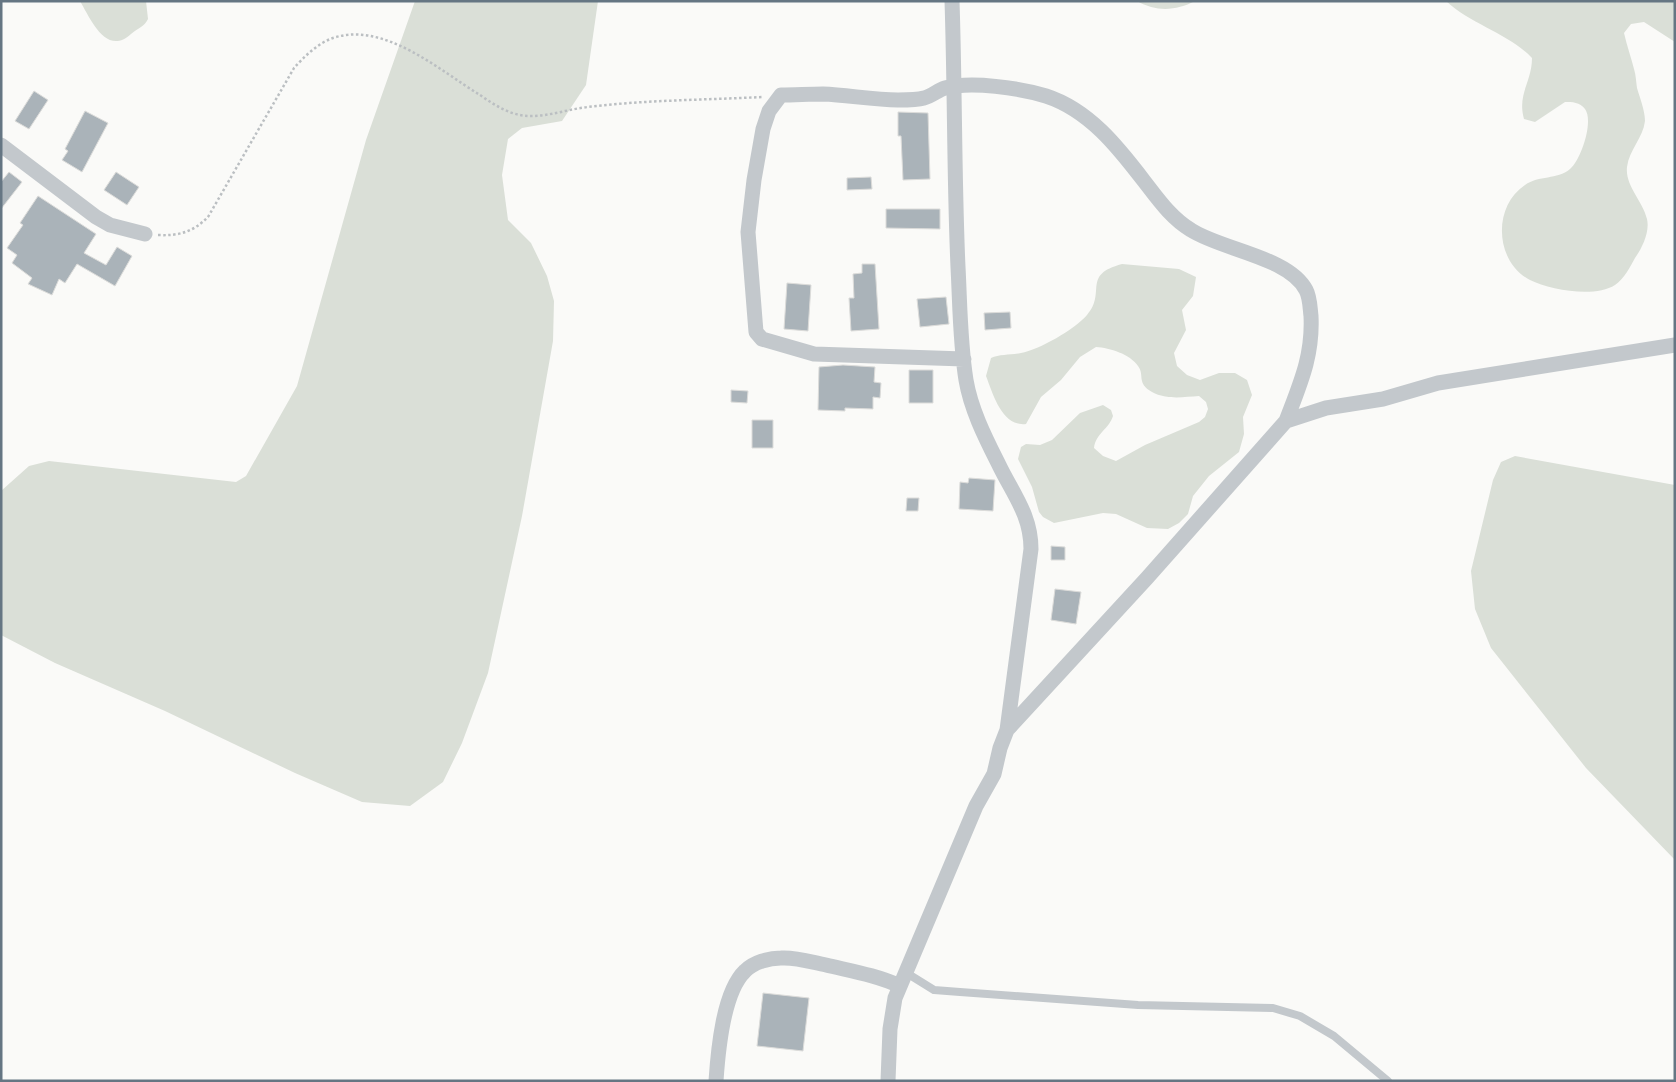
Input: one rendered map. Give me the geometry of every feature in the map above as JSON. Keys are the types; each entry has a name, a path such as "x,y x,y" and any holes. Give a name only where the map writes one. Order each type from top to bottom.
{"street":[{"path":"888,1081 890,1029 895,998 976,806 994,774 1007,730 1021,640 1031,534 1024,510 999,467 977,418 966,382 956,220 952,1"},
{"path":"964,359 814,354 762,339 756,332 748,232 754,180 763,129 769,111 781,95 823,94 915,99 924,98 944,88 980,86 1016,89 1046,96 1062,102 1097,126 1117,146 1165,208 1190,230 1272,263 1295,275 1307,290 1312,340 1305,372 1286,421 1147,578 1007,730"},
{"path":"1,145 110,225 145,234"},
{"path":"1286,421 1326,408 1383,399 1438,383 1675,345"},
{"path":"716,1081 718,1051 730,1000 741,977 754,965 779,958 797,959 879,977 903,979"}],"lane":[{"path":"903,979 934,990 1138,1005 1273,1008 1300,1016 1334,1036 1388,1081"}],"path":[{"path":"145,234 176,235 187,233 198,227 208,217 294,68 309,53 331,38 351,35 379,38 407,48 438,70 510,114 532,116 588,107 781,95"}],"shaded area":[{"path":"80,1 146,1 148,19 143,26 122,40 114,41 107,38 94,25"},
{"path":"415,1 598,1 586,85 562,121 522,128 508,139 502,175 508,220 531,243 547,276 554,301 553,341 522,516 488,673 462,743 443,782 410,806 362,802 295,773 165,711 55,663 1,635 1,491 29,466 49,461 236,482 246,476 297,386 366,140"},
{"path":"1137,1 1195,1 1181,7 1166,9 1151,7"},
{"path":"1446,1 1675,1 1675,42 1644,22 1631,24 1624,33 1635,71 1645,121 1642,133 1630,155 1627,174 1631,187 1645,212 1648,224 1645,240 1640,250 1624,276 1615,285 1606,289 1585,292 1549,287 1530,280 1518,272 1510,261 1504,248 1502,234 1503,220 1507,207 1514,195 1525,185 1536,180 1559,175 1570,169 1578,158 1585,140 1588,122 1587,115 1581,105 1565,102 1535,122 1524,119 1522,102 1530,74 1532,58 1512,42 1467,17"},
{"path":"1122,264 1179,269 1196,277 1193,296 1182,310 1186,330 1174,353 1177,366 1187,375 1200,380 1219,373 1235,373 1247,380 1252,395 1243,417 1244,434 1239,452 1209,476 1193,496 1188,514 1179,523 1168,529 1147,528 1116,514 1103,513 1054,523 1043,517 1039,512 1032,487 1018,459 1021,447 1026,444 1040,445 1052,440 1080,413 1103,405 1111,410 1113,416 1097,438 1094,448 1103,456 1116,461 1145,445 1199,422 1205,417 1208,409 1206,402 1199,396 1169,397 1158,395 1147,389 1142,382 1140,369 1130,358 1113,350 1096,347 1080,357 1061,380 1041,397 1026,424 1018,424 1005,415 1000,408 986,376 991,358 1037,348 1066,332 1081,321 1093,307 1098,279 1102,273"},
{"path":"1515,456 1675,485 1675,860 1586,768 1491,648 1475,609 1471,571 1493,480 1501,462"}],"building":[{"path":"34,91 48,100 29,129 15,121"},
{"path":"85,111 108,123 82,172 62,160 68,151 65,149"},
{"path":"898,112 928,113 930,179 903,180 901,136 898,136"},
{"path":"9,172 22,182 1,209 1,182"},
{"path":"116,172 139,187 127,205 104,190"},
{"path":"871,177 872,189 847,190 847,178"},
{"path":"38,196 96,234 84,253 106,265 117,247 132,256 115,286 77,264 65,283 59,279 52,295 28,284 32,278 12,263 17,255 7,248 23,225 20,223"},
{"path":"886,209 940,209 940,229 886,228"},
{"path":"862,264 875,264 879,329 851,331 849,298 854,298 853,274 862,273"},
{"path":"787,283 811,285 808,331 784,329"},
{"path":"946,297 949,324 920,327 917,299"},
{"path":"1010,312 1011,328 985,330 984,313"},
{"path":"843,365 875,367 874,382 881,383 880,398 873,397 873,409 845,408 845,411 818,410 819,367"},
{"path":"909,370 933,370 933,403 909,403"},
{"path":"731,390 748,391 747,403 731,402"},
{"path":"752,420 773,420 773,448 752,448"},
{"path":"969,478 995,480 993,511 959,509 960,482 968,483"},
{"path":"907,498 919,498 918,511 906,511"},
{"path":"1051,546 1065,547 1065,560 1051,560"},
{"path":"1055,589 1081,592 1076,624 1051,620"},
{"path":"763,993 809,998 803,1051 757,1046"}]}
